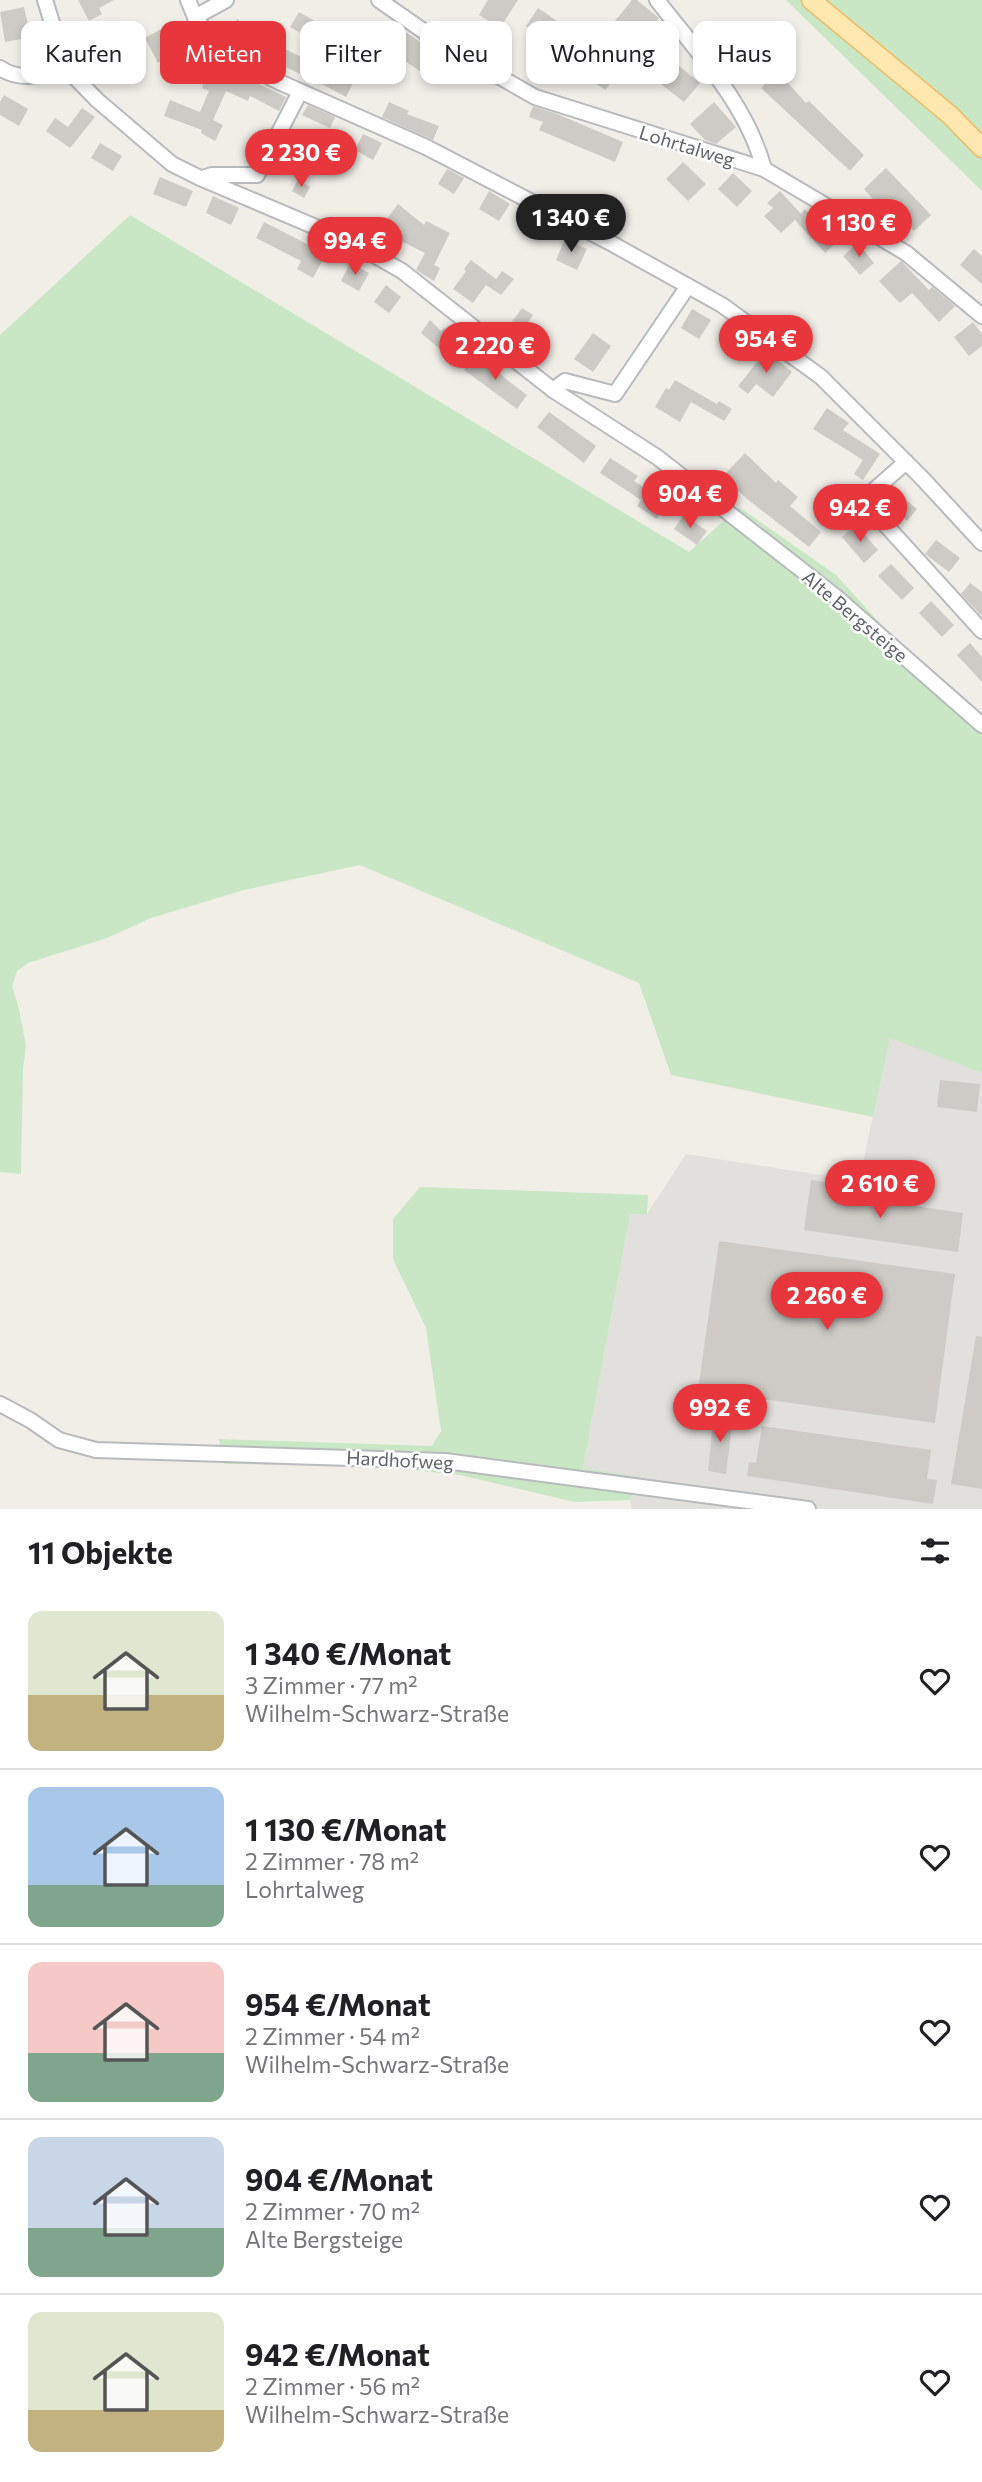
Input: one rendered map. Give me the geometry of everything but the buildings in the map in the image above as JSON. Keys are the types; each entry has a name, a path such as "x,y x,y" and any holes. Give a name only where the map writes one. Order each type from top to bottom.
{"main road":[{"path":"811,0 950,115 982,148"}],"street":[{"name":"Alte Bergsteige","path":"45,0 51,21"},
{"path":"188,0 195,17 222,54 300,92 426,147 610,242 722,305 821,377 906,461 982,544"},
{"path":"195,17 226,0"},
{"name":"Lohrtalweg","path":"379,0 442,44 535,97 764,169 906,253 982,316"},
{"path":"657,0 740,111 764,169"},
{"path":"0,68 9,75 21,75"},
{"name":"Alte Bergsteige","path":"81,84 173,164 351,242 402,271 553,390 657,457 835,596 982,725"},
{"path":"200,178 212,175 257,175 300,92"},
{"path":"553,390 565,382 615,394 688,286"},
{"path":"906,461 863,500 982,631"},
{"name":"Hardhofweg","path":"0,1404 59,1440 96,1450 445,1461 808,1509"}],"shaded area":[{"path":"890,1037 982,1073 982,1509 632,1509 630,1500 638,1478 583,1468 630,1213 647,1214 686,1154 859,1181"}],"green space":[{"path":"786,0 982,0 982,191"},
{"path":"130,215 689,552 739,507 836,575 982,735 982,1073 890,1038 873,1117 671,1075 639,983 360,865 244,890 151,918 107,938 28,963 17,971 12,986 26,1046 23,1068 21,1174 0,1172 0,335"},
{"path":"420,1187 648,1195 647,1214 630,1214 583,1468 638,1477 630,1500 574,1502 460,1475 365,1465 224,1464 219,1439 432,1446 441,1431 426,1328 393,1259 393,1219"}]}
